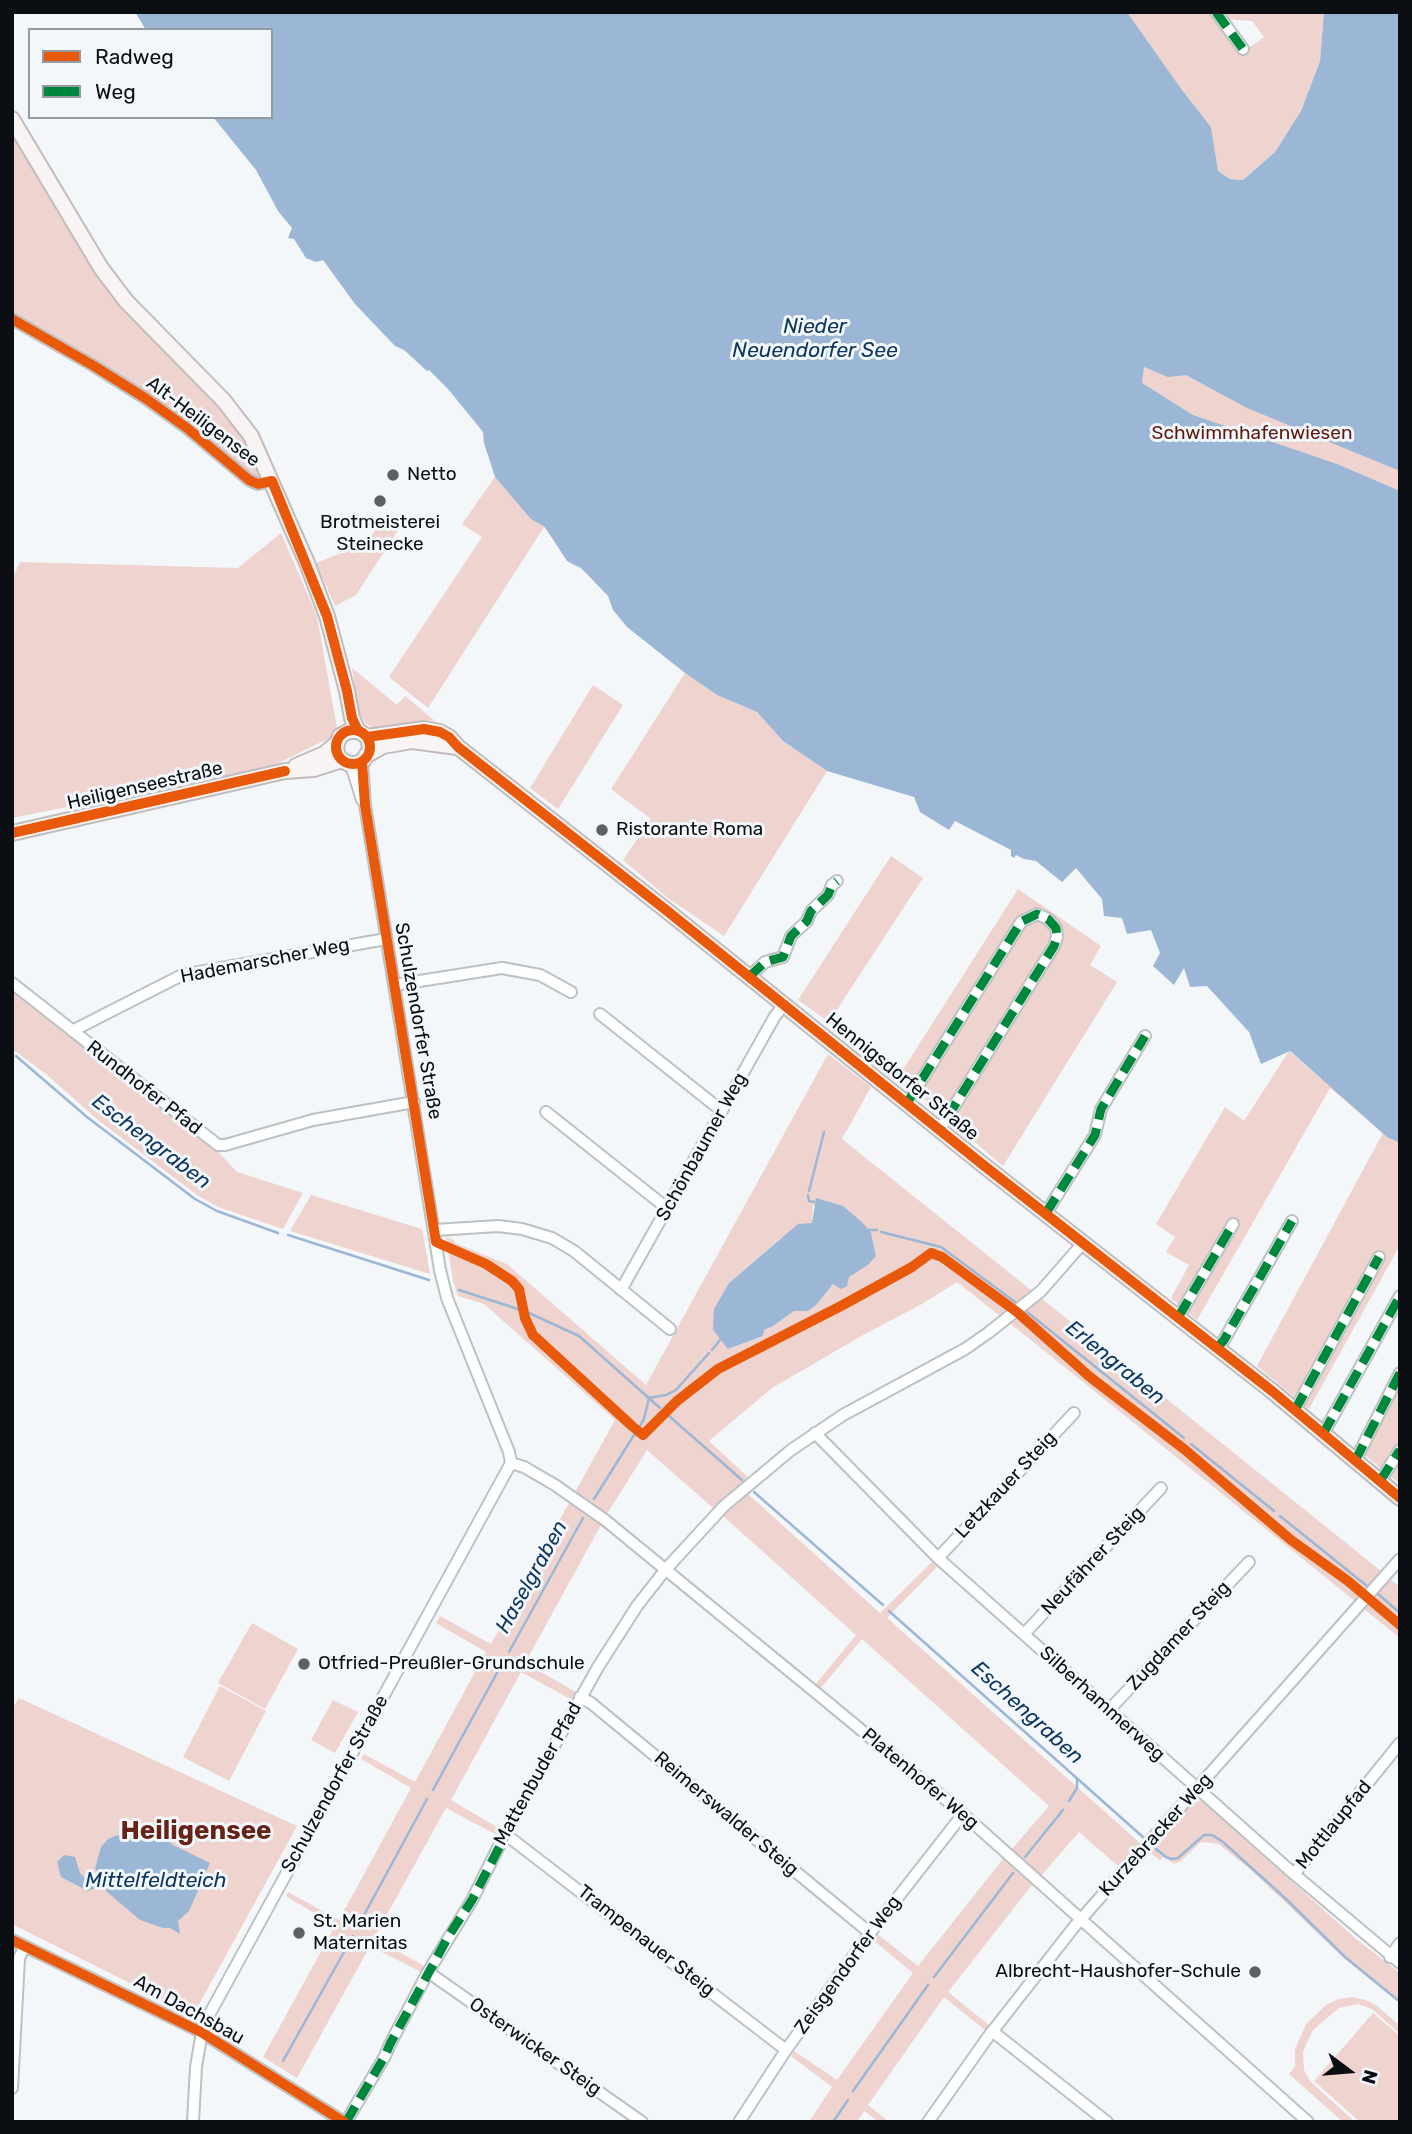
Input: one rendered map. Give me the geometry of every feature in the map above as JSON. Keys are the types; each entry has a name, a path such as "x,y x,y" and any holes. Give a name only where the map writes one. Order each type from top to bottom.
{"main road":[{"name":"Alt-Heiligensee","path":"12,119 101,268 126,301 234,412 251,436 327,616 352,718 362,734"},
{"name":"Alt-Heiligensee","path":"339,739 343,715 342,682"},
{"name":"Hennigsdorfer Straße","path":"362,734 432,729 449,737 458,747 1178,1316 1400,1497"},
{"path":"349,731 362,734 370,746 356,760 337,754 339,739 349,731"},
{"name":"Heiligenseestraße","path":"12,834 285,771 324,754 339,739"},
{"name":"Hennigsdorfer Straße","path":"356,760 383,746 412,741 437,742 458,747"},
{"name":"Heiligenseestraße","path":"285,771 303,771 356,760"}],"street":[{"path":"1216,12 1243,49"},
{"name":"Alt-Heiligensee","path":"12,319 153,404 249,480 258,484 272,481"},
{"name":"Schulzendorfer Straße","path":"193,2122 201,2032 217,1998 511,1463 509,1451 447,1298 440,1270 365,805 359,795 356,760"},
{"path":"749,977 765,962 783,957 791,936 837,881"},
{"name":"Hennigsdorfer Straße","path":"907,1103 1021,922 1037,914 1048,919 1056,928 1054,946 940,1129"},
{"name":"Hademarscher Weg","path":"72,1031 182,975 386,939"},
{"path":"394,985 502,968 540,975 571,992"},
{"name":"Rundhofer Pfad","path":"12,983 218,1145 313,1120 414,1101"},
{"name":"Schönbaumer Weg","path":"621,1290 784,1004"},
{"path":"600,1014 722,1111"},
{"path":"1046,1213 1095,1135 1101,1109 1145,1036"},
{"path":"545,1112 668,1209"},
{"path":"1217,1348 1292,1222"},
{"path":"1178,1316 1233,1224"},
{"path":"435,1230 498,1226 544,1235 574,1251 670,1329"},
{"name":"Mattenbuder Pfad","path":"345,2122 386,2056 390,2043 428,1972 471,1900 580,1698 617,1636 666,1569 732,1499 782,1457 815,1433 882,1392 965,1349 1002,1323 1041,1291 1083,1243"},
{"path":"1295,1410 1379,1257"},
{"path":"1323,1434 1400,1296"},
{"path":"1355,1461 1400,1373"},
{"name":"Letzkauer Steig","path":"939,1558 1074,1413"},
{"name":"Silberhammerweg","path":"815,1433 939,1558 1197,1789 1395,1960"},
{"path":"1380,1480 1400,1450"},
{"name":"Platenhofer Weg","path":"511,1463 524,1467 583,1505 666,1569 963,1814 1308,2122"},
{"name":"Neufährer Steig","path":"1024,1634 1161,1488"},
{"name":"Kurzebracker Weg","path":"928,2122 992,2031 1081,1919 1400,1559"},
{"name":"Zugdamer Steig","path":"1109,1710 1249,1562"},
{"name":"Reimerswalder Steig","path":"580,1698 600,1710 870,1933"},
{"name":"Mottlaupfad","path":"1294,1874 1400,1743"},
{"name":"Zeisgendorfer Weg","path":"740,2122 786,2050 870,1933 963,1814"},
{"name":"Trampenauer Steig","path":"505,1834 786,2050"},
{"name":"Am Dachsbau","path":"12,1940 201,2032 345,2122"},
{"path":"1395,1960 1400,1944"},
{"path":"12,2088 19,1958 24,1947"},
{"name":"Osterwicker Steig","path":"428,1972 642,2122"},
{"path":"992,2031 1107,2122"}],"green space":[{"path":"1127,12 1324,12 1320,61 1301,111 1275,152 1243,180 1230,179 1218,171 1211,127","holes":["1226,19 1252,21 1264,37 1246,50"]},
{"path":"18,137 73,232 217,401 250,444 262,477 256,480 207,441 12,317 12,138"},
{"name":"Schwimmhafenwiesen","path":"1154,355 1400,467 1400,498 1138,400 1141,357"},
{"path":"495,477 513,497 581,547 575,566 568,561 544,527 428,708 389,677 482,537 462,524"},
{"path":"385,517 400,527 356,595 335,606 316,563 366,543"},
{"path":"281,533 317,616 338,734 272,766 12,818 12,579 20,562 238,568"},
{"path":"352,668 397,705 405,696 435,721 423,720 377,729 366,724 359,713"},
{"path":"685,673 717,695 757,712 783,741 827,771 724,936 668,898 623,860 651,819 611,789"},
{"path":"593,685 623,705 558,809 530,788"},
{"path":"891,856 923,878 829,1022 798,1000"},
{"path":"1018,889 1101,946 1090,965 1117,982 1003,1166 915,1091 897,1079"},
{"path":"12,988 211,1144 237,1172 303,1193 283,1229 218,1207 197,1195 98,1120 46,1074 12,1049"},
{"path":"1289,1051 1320,1078 1344,1089 1380,1130 1330,1088 1197,1320 1171,1298 1189,1265 1166,1252 1175,1237 1156,1224 1225,1107 1244,1121"},
{"path":"828,1054 871,1087 842,1139 1031,1290 1000,1316 957,1282 772,1388 709,1441 748,1477 713,1508 647,1450 607,1514 525,1663 576,1692 572,1700 521,1672 451,1800 500,1829 497,1835 446,1808 374,1938 424,1966 421,1972 370,1946 297,2078 263,2057 335,1926 286,1896 288,1892 339,1920 411,1788 361,1759 364,1754 415,1782 486,1652 436,1623 440,1616 491,1644 615,1420 484,1304 458,1296 446,1237 507,1264 646,1385","holes":["813,1205 863,1223 871,1234 876,1256 856,1273 833,1284 818,1303 794,1311 763,1330 763,1336 729,1349 713,1330 729,1283 780,1239 812,1223"]},
{"path":"1400,1126 1400,1245 1309,1409 1257,1366 1383,1133 1387,1137"},
{"path":"311,1195 422,1229 430,1274 290,1231"},
{"path":"1041,1298 1381,1571 1355,1601 1011,1324"},
{"path":"1400,1378 1400,1484 1360,1451"},
{"path":"748,1494 880,1613 932,1562 937,1567 887,1618 1140,1843 1119,1867 1079,1832 1041,1876 1011,1850 1049,1806 862,1639 820,1689 815,1685 856,1635 723,1516"},
{"path":"1391,1580 1400,1587 1400,1638 1364,1609"},
{"path":"252,1623 298,1649 265,1709 218,1683"},
{"path":"220,1686 266,1711 229,1781 183,1757"},
{"path":"19,1698 297,1826 197,2008 185,2011 12,1924 12,1709"},
{"path":"333,1700 358,1712 335,1753 311,1740"},
{"path":"1194,1801 1202,1801 1355,1938 1400,1973 1400,2002 1346,1960 1253,1872 1219,1844 1201,1842 1174,1864 1163,1857 1160,1860 1149,1852"},
{"path":"1003,1859 1032,1885 948,1992 989,2025 985,2030 944,1997 868,2105 889,2122 879,2122 864,2111 857,2122 809,2122 832,2087 791,2056 794,2051 837,2080 913,1973 872,1939 876,1933 918,1966"},
{"path":"1352,1997 1377,2006 1400,2026 1400,2034 1372,2009 1358,2004 1339,2008 1313,2030 1303,2052 1304,2070 1310,2081 1355,2122 1343,2122 1289,2074 1295,2066 1295,2049 1306,2024 1326,2005"},
{"path":"1373,2013 1400,2036 1400,2122 1360,2122 1314,2081"}],"water":[{"name":"Nieder Neuendorfer See","path":"135,12 1127,12 1211,127 1218,171 1230,179 1243,180 1275,152 1301,111 1320,61 1324,12 1399,12 1400,471 1247,408 1186,375 1168,377 1144,367 1142,383 1193,415 1337,464 1400,491 1400,1143 1387,1137 1290,1051 1261,1064 1249,1032 1207,986 1190,987 1184,968 1174,985 1153,966 1160,953 1151,930 1127,934 1122,918 1104,916 1102,899 1076,868 1062,882 1036,861 1016,855 1014,858 1011,856 1011,850 955,821 949,830 920,812 914,797 827,771 783,741 757,712 717,695 627,627 613,610 608,596 581,568 567,561 545,527 531,519 495,477 483,432 448,389 429,370 395,346 355,304 323,260 316,262 306,258 294,239 288,238 292,228 278,211 256,170 215,119 273,119 273,28 145,28"},
{"path":"816,1198 843,1206 863,1223 871,1233 876,1256 868,1265 849,1277 847,1286 841,1289 833,1284 808,1311 794,1311 764,1330 763,1336 728,1349 713,1330 714,1309 729,1283 798,1224 812,1223"},
{"name":"Mittelfeldteich","path":"153,1830 173,1845 210,1863 189,1911 178,1921 180,1934 170,1928 140,1920 106,1891 95,1868 101,1847 108,1839"},
{"path":"64,1855 75,1857 80,1873 87,1880 95,1882 98,1887 88,1891 61,1877 57,1862"}],"waterway":[{"name":"Eschengraben","path":"16,1056 87,1117 195,1199 217,1211 278,1233"},
{"path":"809,1191 824,1132"},
{"path":"808,1195 809,1201 814,1202"},
{"name":"Erlengraben","path":"869,1230 877,1230"},
{"name":"Erlengraben","path":"881,1232 941,1247 1015,1302"},
{"name":"Eschengraben","path":"288,1235 429,1280"},
{"name":"Eschengraben","path":"459,1290 518,1309"},
{"name":"Erlengraben","path":"1027,1312 1184,1438"},
{"name":"Eschengraben","path":"529,1313 579,1336 660,1408"},
{"name":"Erlengraben","path":"712,1350 720,1340"},
{"name":"Erlengraben","path":"640,1426 649,1398 676,1390 709,1353"},
{"name":"Eschengraben","path":"669,1416 742,1480"},
{"name":"Haselgraben","path":"594,1499 634,1435"},
{"name":"Erlengraben","path":"1191,1444 1274,1511"},
{"name":"Eschengraben","path":"754,1492 883,1605"},
{"name":"Erlengraben","path":"1280,1516 1367,1586"},
{"name":"Haselgraben","path":"509,1652 583,1518"},
{"name":"Erlengraben","path":"1378,1594 1400,1613"},
{"name":"Eschengraben","path":"889,1611 1144,1838"},
{"name":"Haselgraben","path":"433,1790 504,1660"},
{"path":"1069,1801 1077,1788 1077,1779"},
{"name":"Haselgraben","path":"357,1928 427,1799"},
{"path":"1025,1857 1063,1810"},
{"name":"Eschengraben","path":"1156,1849 1166,1857 1178,1858 1204,1835 1212,1835 1285,1898 1345,1957 1400,2002"},
{"path":"934,1977 1013,1873"},
{"name":"Haselgraben","path":"283,2061 353,1936"},
{"path":"853,2091 928,1985"},
{"path":"833,2122 848,2100"}],"marked path":[{"path":"1216,12 1243,49"},
{"path":"749,977 765,962 783,957 791,936 807,921 811,911 828,895 837,881"},
{"path":"907,1103 1021,922 1037,914 1048,919 1056,928 1054,946 940,1129"},
{"path":"1046,1213 1095,1135 1101,1109 1145,1036"},
{"path":"1217,1348 1292,1221"},
{"path":"1179,1316 1233,1224"},
{"path":"1295,1410 1379,1257"},
{"path":"1323,1434 1400,1296"},
{"path":"1355,1461 1400,1373"},
{"path":"1380,1481 1400,1450"},
{"path":"346,2122 385,2056 448,1937 472,1900 518,1811"}],"cycle path":[{"path":"12,319 145,398 187,428 249,480 258,484 272,481 327,616 352,718 358,731"},
{"path":"367,737 424,729 449,737 458,747 982,1164 1272,1391 1400,1498"},
{"path":"353,730 365,735 370,747 365,759 353,764 341,759 336,747 341,735 353,730"},
{"path":"362,762 365,805 436,1242 486,1264 512,1281 519,1289 525,1318 533,1335 632,1426 643,1435 677,1401 718,1369 841,1306 912,1267 931,1253 942,1257 1017,1312 1090,1377 1184,1449 1291,1540 1348,1581 1400,1625"},
{"path":"12,833 285,771"},
{"path":"12,1940 201,2032 344,2122"}],"place":[{"name":"Netto","path":"393,475"},
{"name":"Brotmeisterei Steinecke","path":"380,501"},
{"name":"Ristorante Roma","path":"602,830"},
{"name":"Otfried-Preußler-Grundschule","path":"304,1664"},
{"name":"St. Marien Maternitas","path":"299,1933"},
{"name":"Albrecht-Haushofer-Schule","path":"1255,1972"}],"district":[{"name":"Heiligensee","path":"196,1831"}]}
